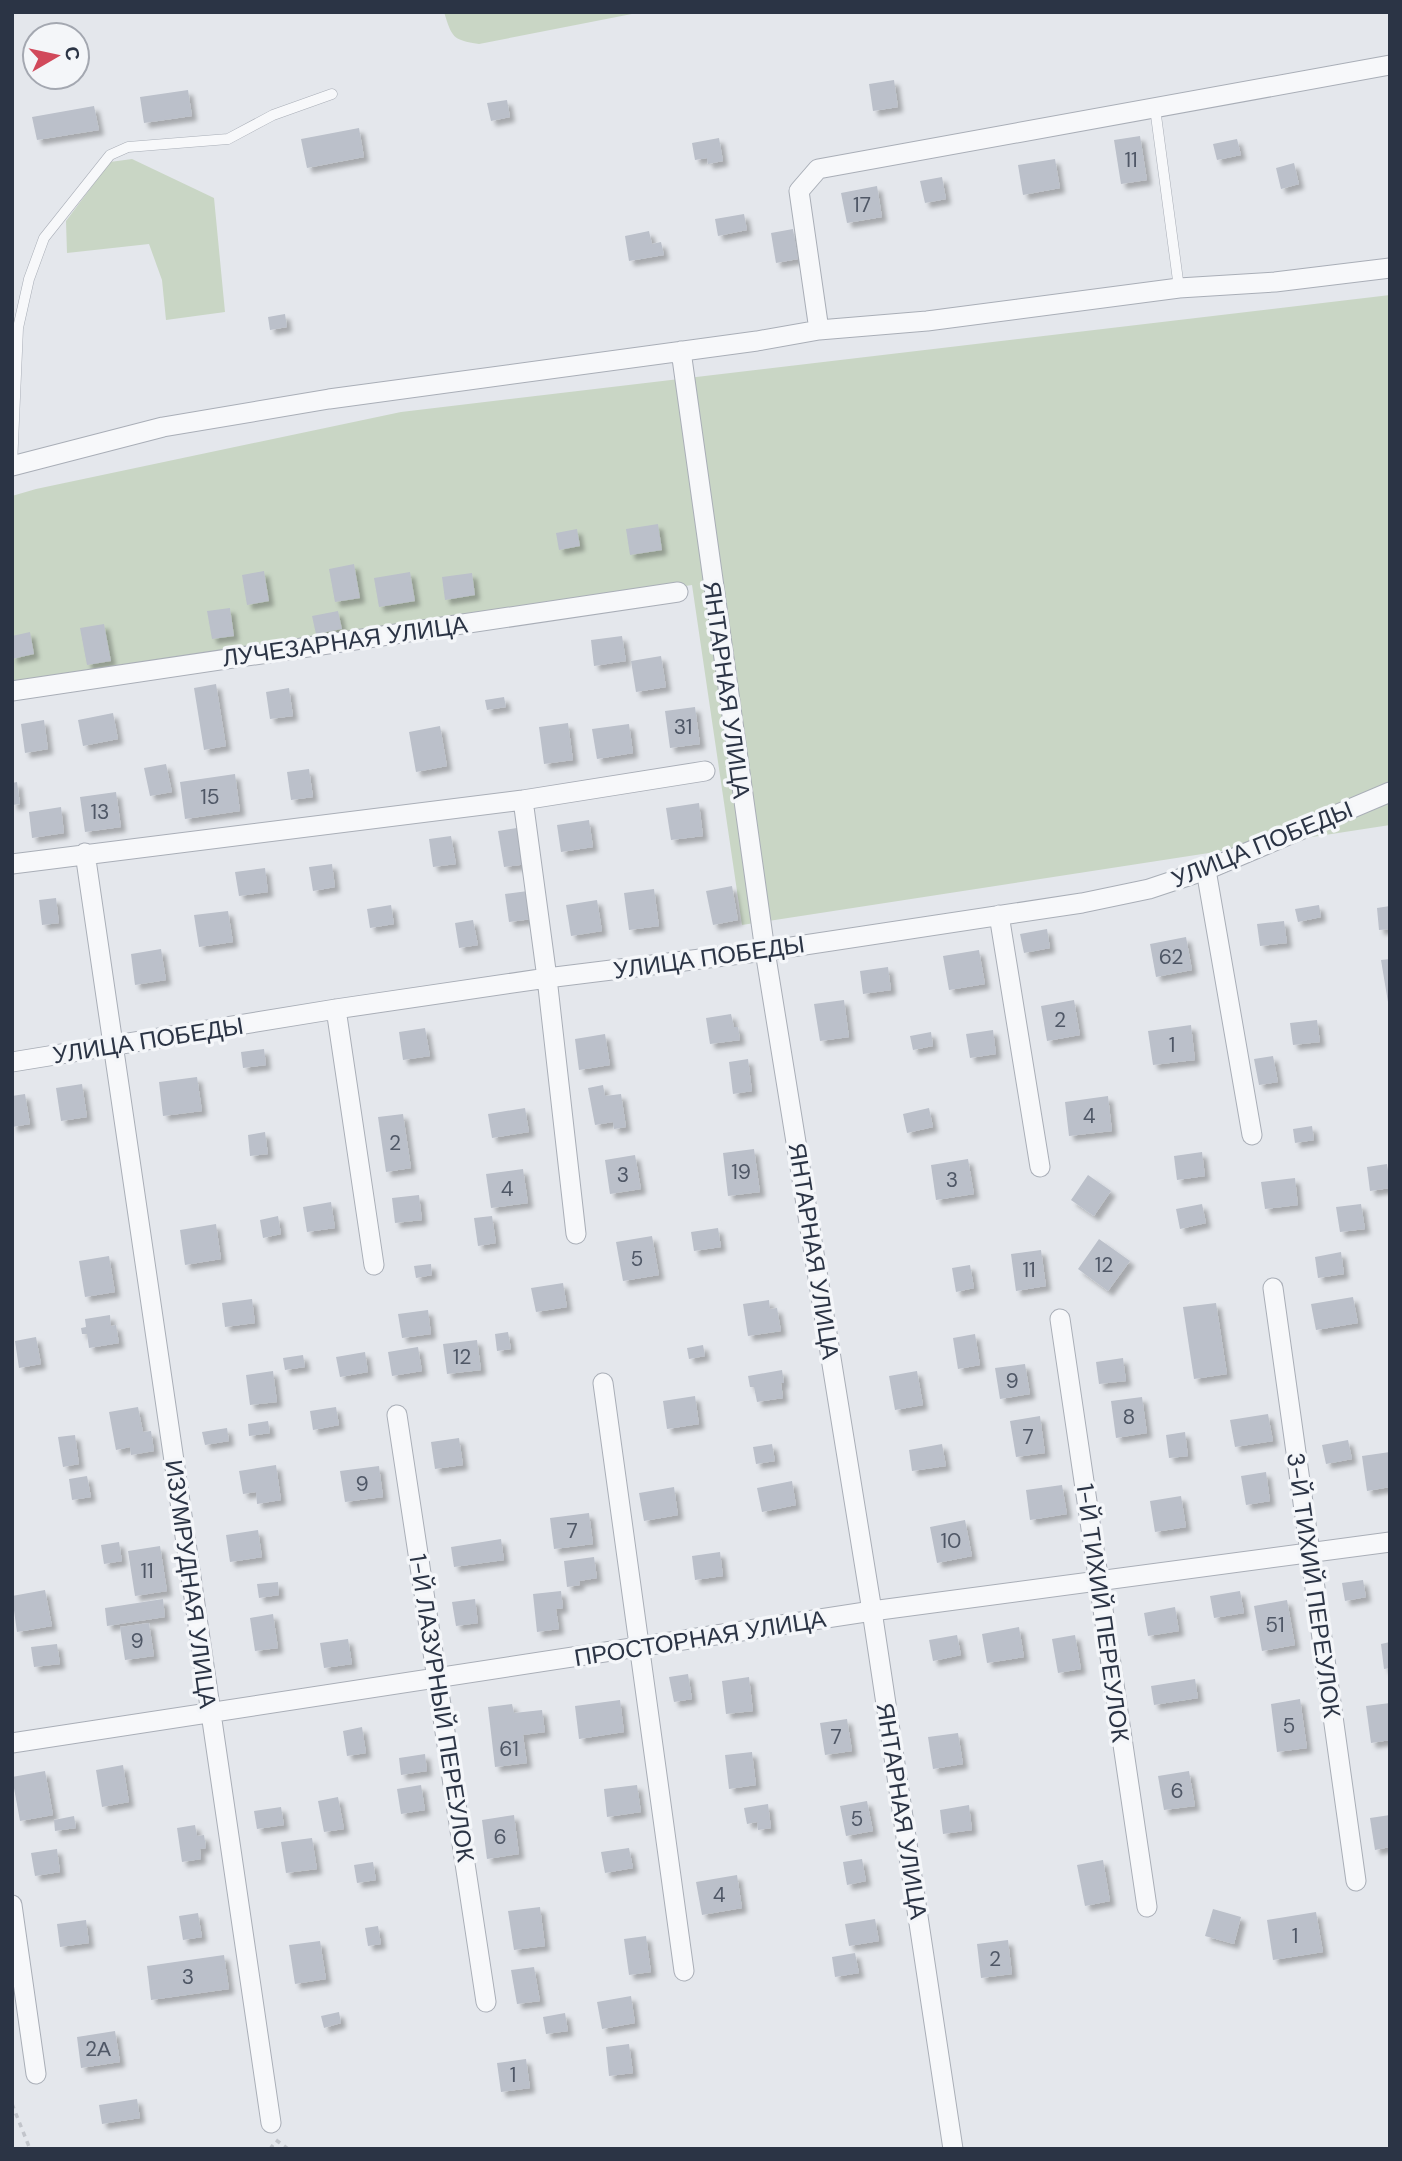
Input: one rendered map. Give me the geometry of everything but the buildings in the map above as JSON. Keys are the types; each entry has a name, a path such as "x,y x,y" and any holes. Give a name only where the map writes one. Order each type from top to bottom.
{"street":[{"path":"819,330 799,191 818,169 1390,65"},
{"path":"12,466 163,426 329,399 819,330 927,321 1179,288 1275,282 1390,268"},
{"name":"ЯНТАРНАЯ УЛИЦА","path":"681,351 765,951 872,1611 953,2149"},
{"name":"ЛУЧЕЗАРНАЯ УЛИЦА","path":"12,691 678,592"},
{"path":"12,864 523,800 705,771"},
{"name":"УЛИЦА ПОБЕДЫ","path":"12,1062 336,1009 547,978 765,951 1082,903 1149,889 1206,870 1390,792"},
{"path":"523,800 547,978 576,1234"},
{"name":"ИЗУМРУДНАЯ УЛИЦА","path":"85,853 273,2132"},
{"path":"1206,870 1252,1135"},
{"path":"999,915 1040,1167"},
{"path":"336,1009 374,1265"},
{"name":"3-Й ТИХИЙ ПЕРЕУЛОК","path":"1273,1288 1356,1881"},
{"name":"1-Й ТИХИЙ ПЕРЕУЛОК","path":"1060,1319 1147,1907"},
{"path":"603,1383 684,1970"},
{"name":"1-Й ЛАЗУРНЫЙ ПЕРЕУЛОК","path":"397,1415 486,2002"},
{"name":"ПРОСТОРНАЯ УЛИЦА","path":"12,1742 210,1714 872,1611 1390,1542"},
{"path":"12,1905 36,2074"}],"lane":[{"path":"12,466 18,328 29,279 44,238 110,155 128,147 228,139 273,115 332,94"},
{"path":"1155,108 1179,288"}],"path":[{"path":"12,2104 30,2149"},
{"path":"270,2149 273,2132"}],"green space":[{"path":"444,12 642,12 479,44 454,36"},
{"path":"132,159 214,198 225,312 166,320 162,280 149,244 67,253 66,221 110,162"},
{"path":"1390,295 1390,825 742,925 692,585 12,689 12,496 36,489 401,412"}]}
